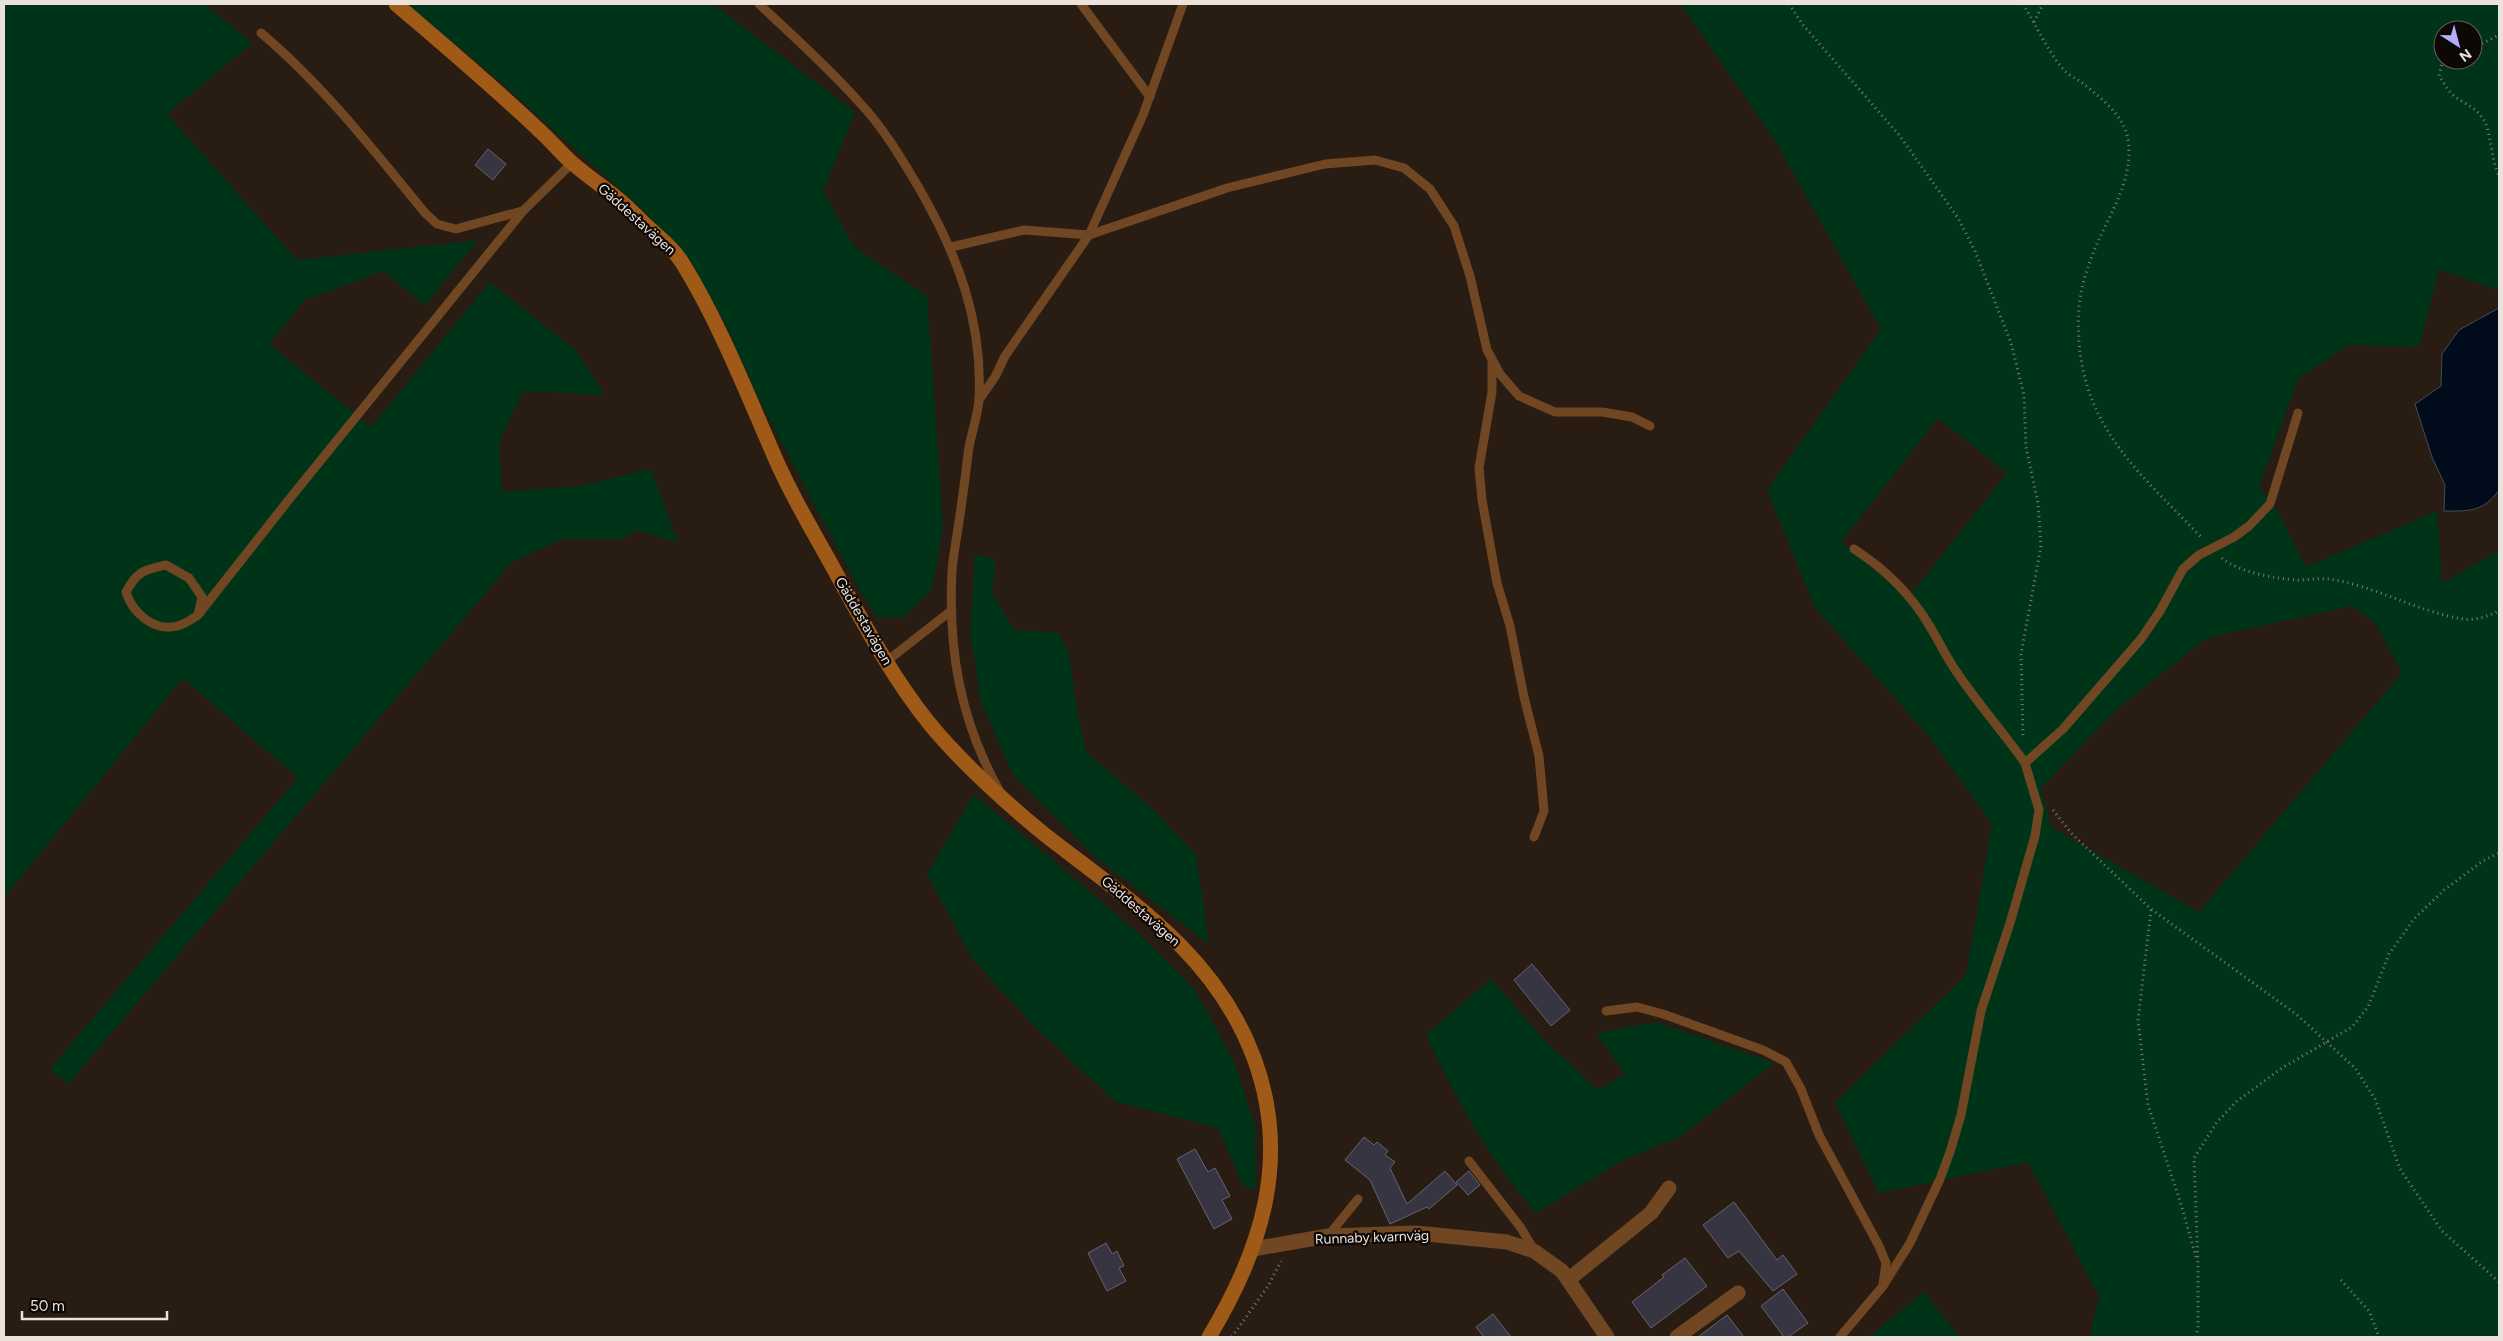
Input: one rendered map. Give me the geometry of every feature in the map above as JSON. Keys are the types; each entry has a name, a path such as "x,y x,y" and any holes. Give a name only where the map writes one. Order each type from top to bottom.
{"street":[{"name":"Gäddestavägen","path":"396,4 535,126 572,163 624,204 681,260 755,409 770,448 793,493 887,661 927,721 953,750 1041,831 1108,882 1175,938 1204,972 1231,1012 1253,1056 1268,1106 1272,1151 1267,1203 1253,1249 1229,1304 1209,1337"},
{"path":"1568,1280 1652,1212 1669,1188"},
{"name":"Runnaby kvarnväg","path":"1253,1249 1328,1236 1416,1233 1508,1242 1534,1250 1562,1271 1607,1337"},
{"path":"1677,1337 1738,1293"}],"lane":[{"path":"760,4 861,103 904,163 951,247 965,288 975,329 979,400 970,435 952,569 952,644 960,696 986,766 1003,796"},
{"path":"1081,4 1150,97"},
{"path":"979,400 995,377 1005,356 1089,235 1150,97 1183,4"},
{"path":"261,33 284,52 330,101 424,213 437,224 456,229 523,210"},
{"path":"951,247 1024,230 1089,235 1227,188 1325,164 1375,160 1404,168 1430,189 1454,226 1470,276 1487,350 1500,374 1519,396 1555,412 1602,412 1632,417 1650,426"},
{"path":"198,615 202,597 189,578 166,565 143,571 133,577 126,592 130,603 140,617 157,624 177,627 198,615 523,210 572,163"},
{"path":"1492,359 1492,392 1479,468 1482,500 1497,583 1510,626 1524,697 1539,756 1544,811 1534,837"},
{"path":"2025,763 2063,729 2141,639 2160,612 2183,569 2199,555 2234,538 2249,526 2270,504 2298,413"},
{"path":"1840,1337 1883,1286 1910,1244 1940,1179 1960,1115 1981,1011 2010,923 2035,836 2039,810 2025,763 2000,726 1974,697 1957,673 1921,612 1895,580 1879,566 1854,549"},
{"path":"887,661 952,610"},
{"path":"1606,1011 1637,1008 1663,1014 1763,1050 1786,1062 1801,1089 1819,1135 1879,1246 1886,1263 1883,1286"},
{"path":"1469,1161 1521,1228 1534,1250"},
{"path":"1328,1236 1358,1199"}],"path":[{"path":"2024,4 2063,70 2100,96 2119,119 2128,138 2128,164 2121,194 2083,276 2078,319 2081,367 2091,401 2109,434 2132,465 2228,563 2247,571 2296,580 2328,579 2368,590 2414,607 2464,619 2487,617 2499,611"},
{"path":"2034,22 2043,4"},
{"path":"2483,43 2499,35"},
{"path":"2440,70 2439,76 2451,93 2473,106 2485,122 2499,175"},
{"path":"2196,1337 2198,1328 2198,1265 2194,1158 2217,1122 2237,1101 2282,1068 2352,1027 2368,1007 2389,954 2414,919 2444,890 2484,861 2499,853"},
{"path":"2151,909 2138,1021 2148,1105 2180,1201 2198,1265"},
{"path":"1232,1337 1268,1286 1282,1259 1286,1243"},
{"path":"2341,1280 2369,1311 2379,1337"}],"green space":[{"path":"4,4 204,4 252,43 167,114 297,260 478,240 425,305 383,271 305,300 269,344 371,427 490,282 575,350 605,395 523,391 499,443 502,492 581,486 651,469 678,543 636,530 621,540 563,539 512,562 68,1084 50,1069 298,778 183,678 4,898"},
{"path":"407,4 713,4 855,112 823,191 854,247 927,296 943,529 932,588 905,617 878,618 859,589 759,399 726,325 689,259 645,212 495,77"},
{"path":"1681,4 2499,4 2499,291 2439,269 2419,347 2348,345 2298,379 2259,487 2275,507 2306,567 2437,511 2442,584 2499,550 2499,1337 2090,1337 2099,1296 2028,1162 1879,1193 1835,1103 1966,975 1992,824 1929,736 1815,608 1767,490 1881,329 1774,139","holes":["1938,418 2007,473 1910,596 1841,542","2352,606 2376,624 2402,673 2199,912 2051,827 2041,788 2119,707 2207,638"]},
{"path":"975,554 996,560 992,592 1014,630 1058,633 1069,653 1077,710 1086,752 1148,805 1196,854 1209,944 1092,854 1013,775 981,702 970,630"},
{"path":"974,794 1137,932 1195,990 1235,1064 1255,1126 1256,1190 1243,1185 1218,1128 1115,1101 1035,1027 972,958 927,874"},
{"path":"1491,979 1543,1039 1598,1090 1625,1074 1596,1033 1657,1022 1774,1063 1680,1137 1625,1159 1536,1213 1519,1193 1475,1128 1449,1082 1426,1035"},
{"path":"1924,1292 1959,1337 1869,1337"}],"water":[{"path":"2499,308 2499,490 2487,503 2475,509 2444,511 2445,485 2432,457 2415,404 2441,386 2442,354 2459,330"}],"building":[{"path":"488,149 506,164 493,180 475,165"},
{"path":"1532,964 1570,1010 1551,1026 1514,980"},
{"path":"1364,1137 1374,1145 1377,1142 1388,1151 1385,1155 1395,1162 1390,1168 1407,1204 1445,1171 1457,1185 1429,1209 1427,1207 1390,1224 1370,1180 1345,1160"},
{"path":"1195,1149 1208,1172 1215,1168 1230,1196 1222,1200 1232,1219 1214,1229 1177,1159"},
{"path":"1469,1171 1480,1185 1468,1195 1456,1182"},
{"path":"1734,1202 1777,1260 1783,1255 1797,1274 1773,1291 1739,1251 1728,1258 1703,1225"},
{"path":"1106,1243 1112,1254 1117,1251 1124,1266 1119,1268 1126,1281 1107,1291 1088,1253"},
{"path":"1685,1258 1707,1286 1651,1328 1632,1302 1664,1277 1662,1275"},
{"path":"1783,1289 1808,1323 1788,1337 1784,1337 1761,1306"},
{"path":"1493,1314 1511,1337 1484,1337 1476,1327"},
{"path":"1727,1315 1744,1337 1698,1337"}]}
